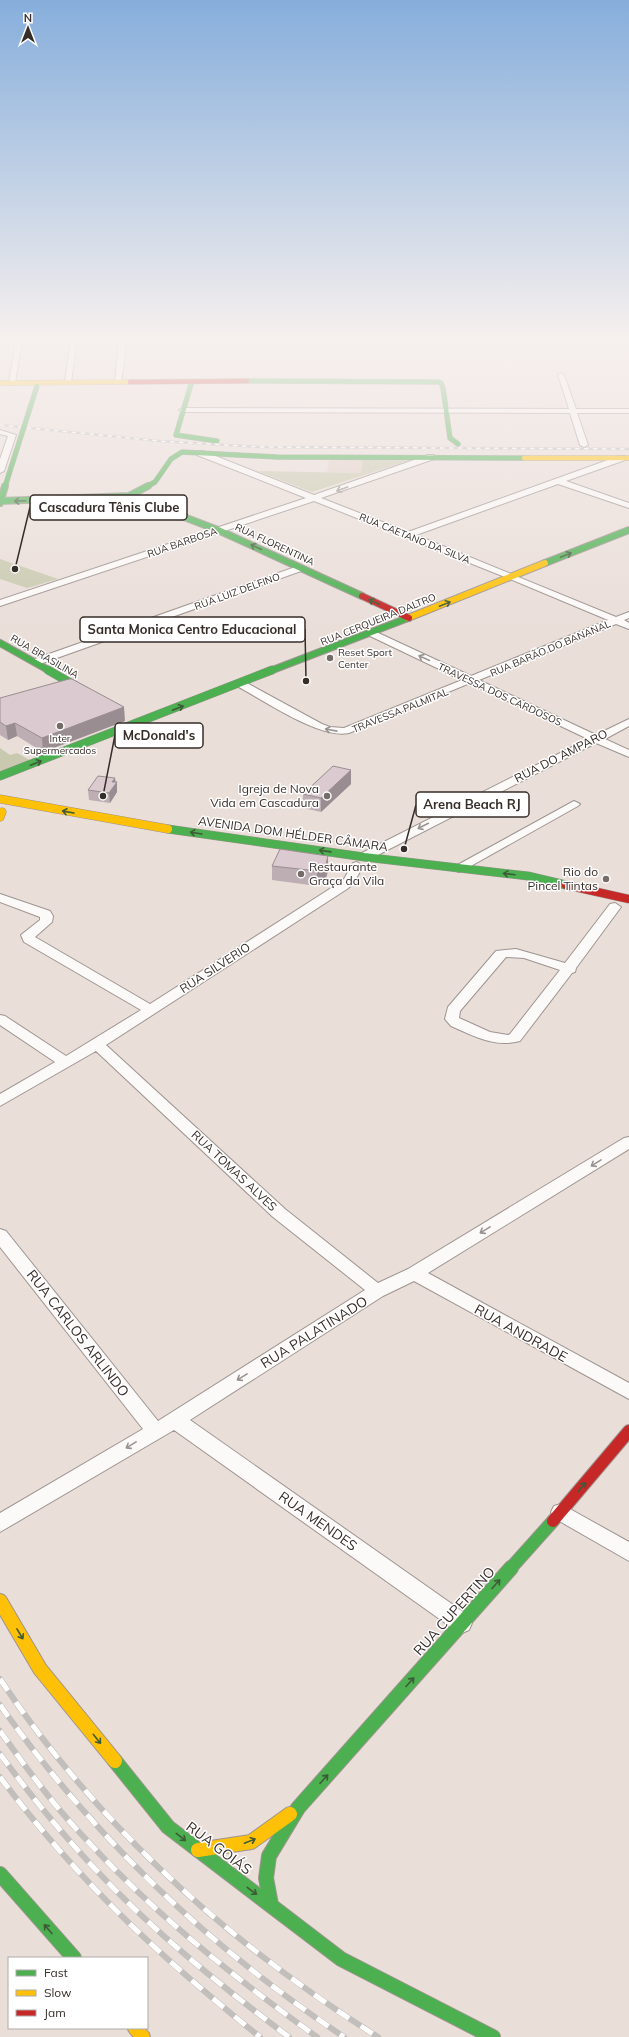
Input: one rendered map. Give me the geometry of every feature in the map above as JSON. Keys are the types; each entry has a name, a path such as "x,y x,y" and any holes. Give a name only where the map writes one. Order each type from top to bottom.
{"main road":[{"path":"20,435 6,475 0,502 129,496 147,488 158,480 175,454 182,452 277,457 626,458"},
{"path":"178,435 224,441"},
{"path":"445,435 445,441 462,444"},
{"name":"RUA FLORENTINA","path":"129,496 218,530 409,618"},
{"name":"RUA CERQUEIRA DALTRO","path":"0,776 241,684 629,530"},
{"name":"RUA BRASILINA","path":"0,643 36,662 93,696"},
{"path":"128,715 141,722"},
{"name":"AVENIDA DOM HÉLDER CÂMARA","path":"3,798 66,812 207,835 359,864 458,868 554,881 629,899"},
{"name":"RUA CUPERTINO","path":"271,1905 266,1878 269,1856 298,1808 561,1512 629,1431"},
{"name":"RUA GOIÁS","path":"0,1601 40,1669 168,1826 340,1959 493,2037"},
{"name":"RUA CUPERTINO","path":"198,1850 251,1842 298,1808"},
{"path":"0,1874 73,1957"}],"street":[{"path":"0,471 3,452 12,435"},
{"path":"581,435 584,445"},
{"name":"RUA CAETANO DA SILVA","path":"200,453 312,499 409,535 629,626"},
{"name":"RUA BARBOSA","path":"0,603 312,499 431,457"},
{"path":"409,535 626,458"},
{"path":"558,481 629,506"},
{"name":"RUA LUIZ DELFINO","path":"36,662 301,568"},
{"name":"RUA BARÃO DO BANANAL","path":"472,681 629,615"},
{"name":"TRAVESSA DOS CARDOSOS","path":"371,633 629,754"},
{"name":"TRAVESSA PALMITAL","path":"241,684 318,726 328,730 345,731 472,681"},
{"name":"RUA DO AMPARO","path":"359,864 629,722"},
{"path":"458,868 574,804"},
{"name":"RUA SILVERIO","path":"0,1101 97,1044 342,886 349,881 359,864"},
{"path":"0,898 47,916 46,922 28,935 29,939 151,1010"},
{"path":"570,969 516,952 506,952 501,954 453,1010 452,1019 456,1023 495,1038 510,1040 515,1038 570,969 615,907"},
{"path":"0,1020 66,1063"},
{"name":"RUA TOMAS ALVES","path":"97,1044 279,1212 377,1292"},
{"name":"RUA PALATINADO","path":"0,1523 175,1420 377,1292 414,1273 629,1142"},
{"name":"RUA CARLOS ARLINDO","path":"0,1235 155,1431"},
{"name":"RUA ANDRADE","path":"414,1273 629,1392"},
{"name":"RUA MENDES","path":"175,1420 462,1623"},
{"path":"561,1512 629,1552"}],"shaded area":[{"path":"329,460 363,460 362,473 327,472"}],"green space":[{"path":"363,460 407,461 312,492 257,471 361,473"},
{"path":"0,559 58,579 27,588 0,579"},
{"path":"0,748 10,755 17,753 30,760 0,773"}],"building":[{"path":"72,679 124,707 42,738 15,723 6,726 0,722 0,698"},
{"path":"333,766 351,770 321,798 303,794"},
{"path":"98,776 115,778 112,782 117,782 109,793 88,790"},
{"path":"280,849 328,856 326,864 317,871 272,866"}],"railway":[{"path":"100,435 159,441 259,447 629,449"},
{"path":"0,1679 38,1732 79,1783 123,1832 170,1878 219,1921 270,1962 323,2001 378,2037"},
{"path":"0,1705 36,1754 75,1801 115,1845 157,1887 200,1927 246,1966 344,2037"},
{"path":"0,1731 59,1809 135,1890 193,1942 285,2014 317,2037"},
{"path":"0,1754 59,1829 119,1894 189,1958 289,2037"},
{"path":"0,1777 59,1850 121,1916 188,1977 260,2037"}],"traffic: fast":[{"path":"9,474 21,435"},
{"path":"176,435 217,441"},
{"path":"450,435 450,438 458,444"},
{"path":"0,501 129,496 155,482 171,459 182,452 277,457 524,458"},
{"path":"0,503 9,474"},
{"path":"129,496 218,530 362,596"},
{"path":"545,563 629,530"},
{"path":"0,776 408,618"},
{"path":"0,643 88,693"},
{"path":"168,829 364,857 528,876 566,885"},
{"path":"271,1905 266,1878 269,1856 298,1808 553,1521"},
{"path":"115,1761 168,1827 341,1959 493,2037"},
{"path":"0,1874 73,1957"}],"traffic: slow":[{"path":"524,458 629,458"},
{"path":"408,618 545,563"},
{"path":"0,799 168,829"},
{"path":"0,817 2,812"},
{"path":"0,1601 40,1669 115,1761"},
{"path":"198,1850 251,1842 290,1814"},
{"path":"136,2029 143,2037"}],"traffic: jam":[{"path":"362,596 409,618"},
{"path":"566,885 629,899"},
{"path":"553,1521 629,1431"}],"place":[{"name":"Cascadura Tênis Clube","path":"15,569"},
{"name":"Reset Sport Center","path":"330,658"},
{"name":"Santa Monica Centro Educacional","path":"306,681"},
{"name":"Inter Supermercados","path":"60,726"},
{"name":"McDonald's","path":"103,796"},
{"name":"Igreja de Nova Vida em Cascadura","path":"327,796"},
{"name":"Arena Beach RJ","path":"404,849"},
{"name":"Restaurante Graça da Vila","path":"301,874"},
{"name":"Rio do Pincel Tintas","path":"606,879"}]}
